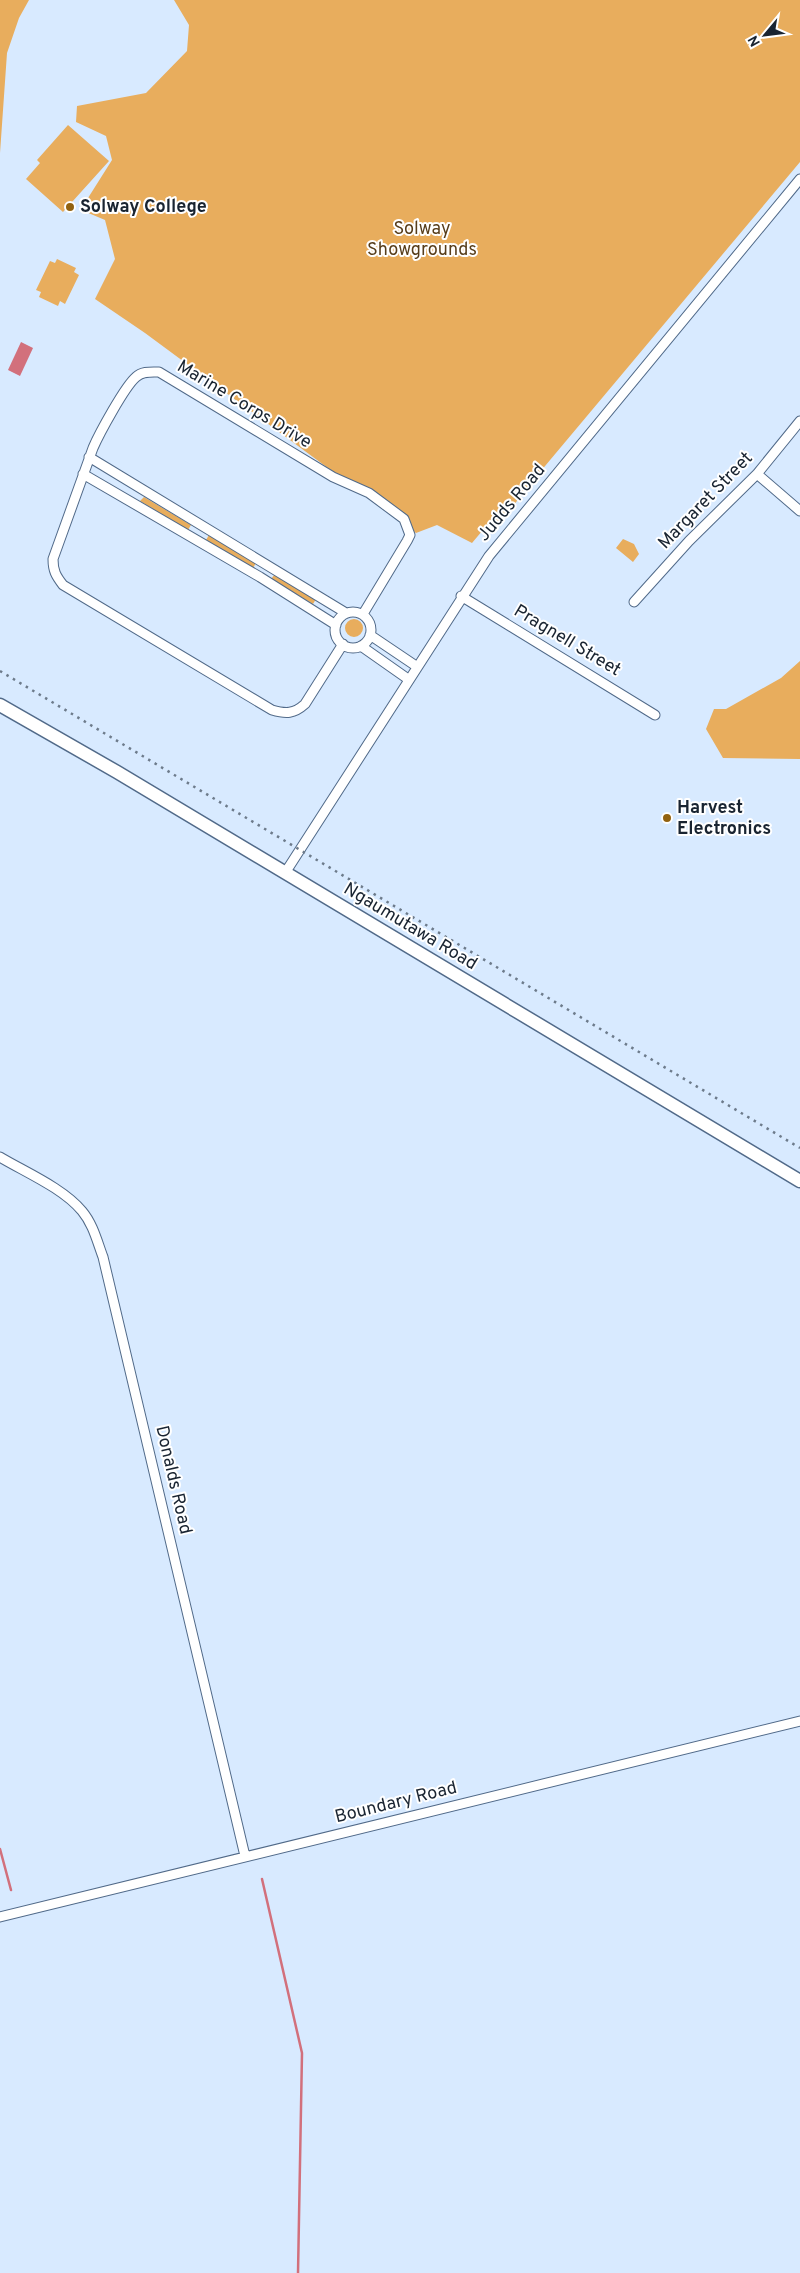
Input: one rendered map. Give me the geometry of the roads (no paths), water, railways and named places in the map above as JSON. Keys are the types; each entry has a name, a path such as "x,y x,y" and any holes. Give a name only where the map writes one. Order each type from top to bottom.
{"main road":[{"name":"Ngaumutawa Road","path":"0,705 800,1181"}],"street":[{"name":"Judds Road","path":"285,873 461,596 489,556 800,179"},
{"name":"Marine Corps Drive","path":"344,644 305,704 299,710 283,714 272,710 63,585 53,570 53,559 98,436 136,377 149,372 159,372 332,477 369,493 404,519 410,535 363,614"},
{"name":"Margaret Street","path":"634,602 689,541 757,474 800,421"},
{"path":"89,457 136,488 346,613"},
{"path":"83,474 130,499 336,625"},
{"path":"757,474 800,511"},
{"path":"130,499 136,488"},
{"path":"195,539 202,526"},
{"path":"260,578 268,565"},
{"name":"Pragnell Street","path":"461,596 655,715"},
{"path":"346,613 363,614 370,624 370,636 361,646 352,648 344,644 336,634 336,625 341,616 346,613"},
{"path":"370,636 416,666"},
{"path":"361,646 408,679"},
{"name":"Donalds Road","path":"0,1157 66,1197 82,1211 94,1232 103,1257 245,1856"},
{"name":"Boundary Road","path":"0,1917 800,1721"}],"waterway":[{"path":"0,1849 11,1890"},
{"path":"262,1879 302,2053 298,2273"}],"railway":[{"path":"0,671 800,1148"}],"place":[{"name":"Solway College","path":"70,207"},
{"name":"Harvest Electronics","path":"667,818"}],"park label":[{"name":"Solway Showgrounds","path":"422,239"}]}
